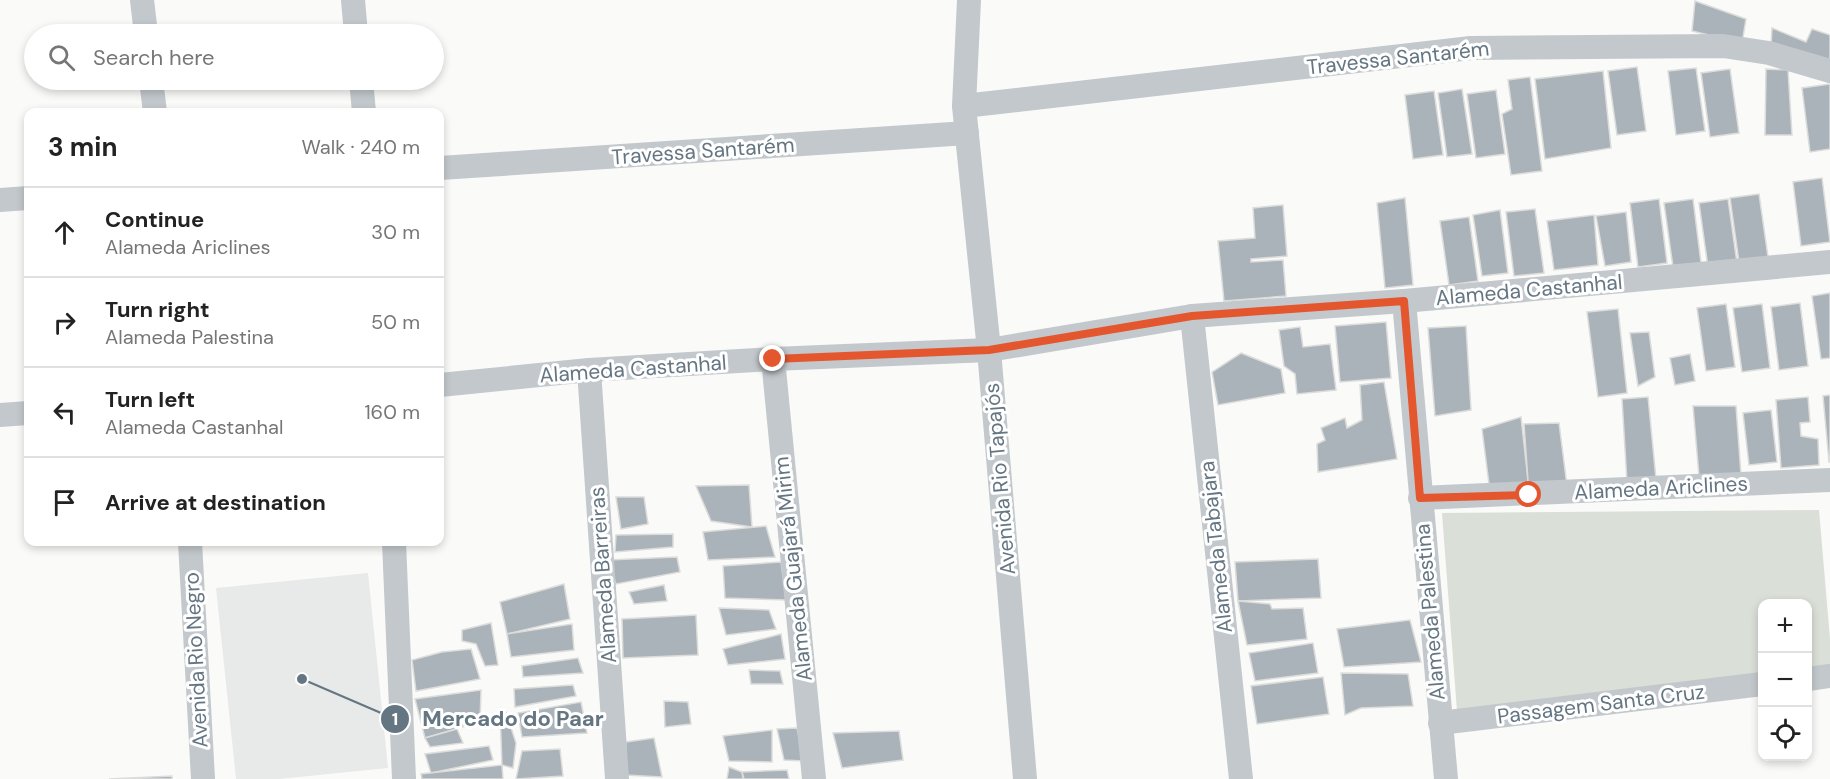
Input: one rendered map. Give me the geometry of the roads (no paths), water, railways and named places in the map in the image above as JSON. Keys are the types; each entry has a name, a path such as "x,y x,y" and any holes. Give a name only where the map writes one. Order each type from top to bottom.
{"street":[{"path":"142,0 145,24"},
{"path":"353,0 355,24"},
{"name":"Avenida Rio Tapajós","path":"969,0 964,106 989,350 1025,779"},
{"name":"Travessa Santarém","path":"964,106 1471,48 1723,46 1769,52 1830,71"},
{"path":"152,90 154,108"},
{"path":"362,90 364,108"},
{"name":"Travessa Santarém","path":"444,168 967,133"},
{"path":"0,200 24,198"},
{"name":"Alameda Castanhal","path":"444,385 589,370 989,350 1192,316 1404,301 1830,262"},
{"name":"Alameda Palestina","path":"1404,301 1446,779"},
{"name":"Alameda Tabajara","path":"1192,316 1241,779"},
{"name":"Alameda Guajará Mirim","path":"773,359 814,779"},
{"name":"Alameda Barreiras","path":"589,370 617,779"},
{"path":"0,416 24,413"},
{"name":"Alameda Ariclines","path":"1420,498 1830,480"},
{"name":"Avenida Rio Negro","path":"190,546 203,779"},
{"path":"394,546 404,779"},
{"path":"1812,678 1830,676"},
{"name":"Passagem Santa Cruz","path":"1440,723 1758,684"}],"place":[{"name":"Mercado do Paar","path":"302,679"}]}
